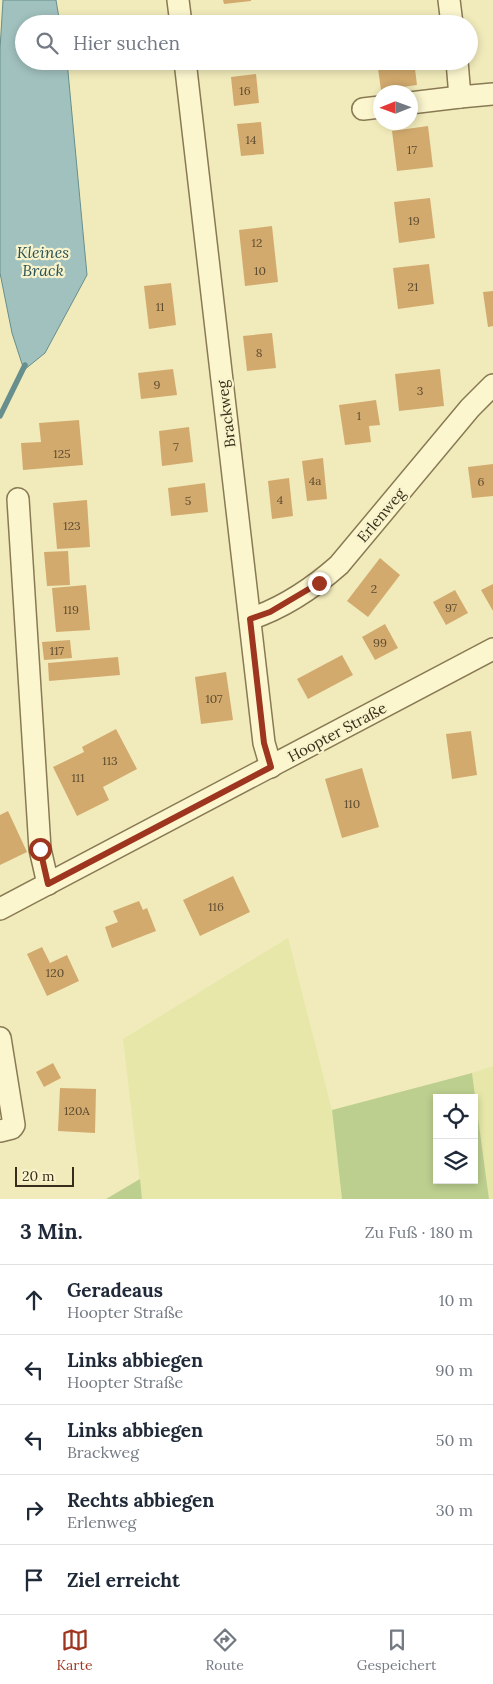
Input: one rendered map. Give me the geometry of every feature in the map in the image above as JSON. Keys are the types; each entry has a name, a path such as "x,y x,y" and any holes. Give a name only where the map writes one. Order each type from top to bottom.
{"street":[{"path":"178,0 180,15"},
{"path":"449,0 451,15"},
{"name":"Brackweg","path":"186,70 264,743 271,767"},
{"path":"458,70 460,97"},
{"path":"418,102 493,94"},
{"name":"Erlenweg","path":"250,619 270,612 319,583 339,565 470,408 493,385"},
{"path":"18,499 40,849 48,884"},
{"name":"Hoopter Straße","path":"0,909 493,649"},
{"path":"0,1038 14,1125 12,1128 0,1131"}],"green space":[{"path":"288,938 332,1110 342,1199 142,1199 123,1039"},
{"path":"493,1066 493,1199 489,1199 478,1117 478,1094 475,1094 472,1073"},
{"path":"472,1073 475,1094 433,1094 433,1184 478,1184 478,1117 489,1199 342,1199 332,1110"},
{"path":"140,1179 142,1199 106,1199"}],"water":[{"name":"Kleines Brack","path":"3,0 56,0 58,15 15,15 15,70 68,70 87,275 45,353 24,370 12,333 0,273 0,49"}],"building":[{"path":"223,0 251,0 251,1 224,4"},
{"path":"378,70 415,70 417,85 380,85"},
{"path":"256,74 259,103 234,106 231,77"},
{"path":"261,122 264,154 241,156 237,124"},
{"path":"428,126 433,167 397,171 392,131 418,130 418,127"},
{"path":"430,198 435,238 399,243 394,202"},
{"path":"272,226 278,282 245,286 239,230"},
{"path":"429,264 434,304 398,309 393,268"},
{"path":"171,283 176,325 149,329 144,286"},
{"path":"493,291 493,326 488,327 483,292"},
{"path":"272,333 276,368 247,371 243,336"},
{"path":"173,369 177,395 141,399 138,373"},
{"path":"440,369 444,406 399,411 395,374"},
{"path":"376,400 380,425 369,426 371,442 345,445 339,405"},
{"path":"79,420 83,465 23,470 21,443 41,442 39,423"},
{"path":"189,427 193,462 162,466 159,431"},
{"path":"323,458 327,499 307,501 302,461"},
{"path":"493,464 493,496 472,498 468,467"},
{"path":"289,478 293,516 272,519 268,481"},
{"path":"205,483 208,512 171,516 168,488"},
{"path":"87,500 90,547 57,549 53,503"},
{"path":"68,551 70,585 47,586 44,552"},
{"path":"380,558 400,575 368,617 347,601"},
{"path":"493,584 493,611 481,590"},
{"path":"86,585 90,630 56,632 52,588"},
{"path":"455,590 468,613 446,625 433,602"},
{"path":"385,624 398,648 375,660 362,637"},
{"path":"70,640 72,658 44,660 42,642"},
{"path":"342,655 353,675 308,699 297,679"},
{"path":"118,657 120,675 49,681 48,663"},
{"path":"226,672 233,720 201,724 195,677"},
{"path":"116,729 137,769 103,787 109,800 77,816 53,767 84,752 82,747"},
{"path":"471,731 477,775 452,779 446,734"},
{"path":"362,768 379,827 342,838 325,779"},
{"path":"8,811 27,852 0,865 0,815"},
{"path":"233,876 250,912 200,936 183,900"},
{"path":"139,901 143,910 147,908 156,931 112,948 105,927 118,922 113,911"},
{"path":"42,947 50,963 67,955 79,981 47,996 27,954"},
{"path":"53,1063 61,1078 44,1087 36,1072"},
{"path":"60,1088 96,1089 95,1133 58,1131"}],"waterway":[{"path":"0,416 25,365"}],"route":[{"path":"40,849 48,884 271,767 264,743 250,619 270,612 319,583"}]}
